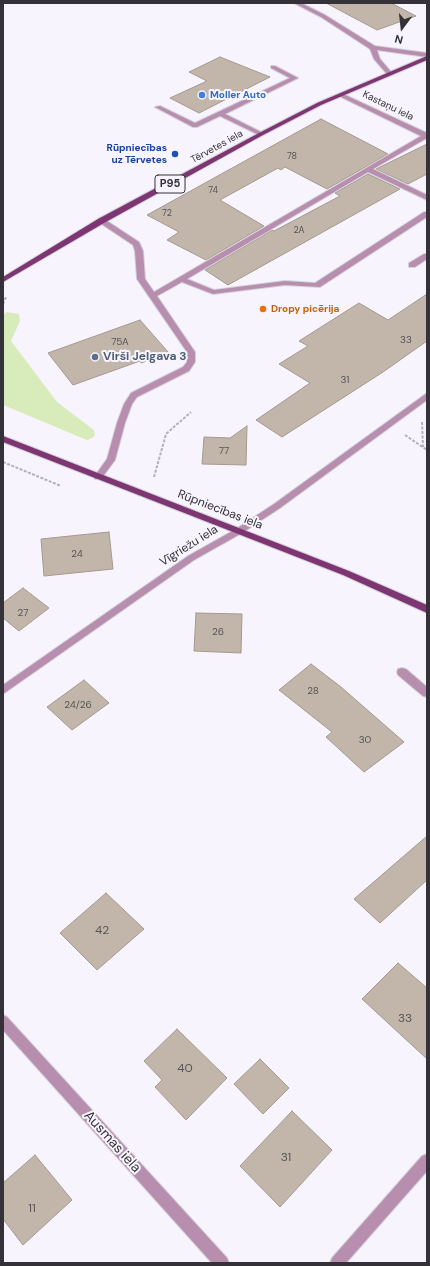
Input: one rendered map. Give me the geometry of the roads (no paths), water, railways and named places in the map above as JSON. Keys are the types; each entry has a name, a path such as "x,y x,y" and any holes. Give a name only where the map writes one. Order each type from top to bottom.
{"main road":[{"name":"Tērvetes iela","path":"3,280 101,221 261,134 341,94 427,57"},
{"path":"3,434 7,440"},
{"name":"Rūpniecības iela","path":"7,440 98,477 346,573 427,609"}],"street":[{"path":"297,3 323,16 373,48 427,57"},
{"path":"373,48 377,59 389,74"},
{"path":"158,107 195,126 296,78 273,67"},
{"name":"Kastaņu iela","path":"341,94 427,136"},
{"path":"220,114 261,134"},
{"path":"152,296 427,136"},
{"path":"369,170 427,198"},
{"path":"181,279 213,292 285,283 317,285 427,214"},
{"path":"98,477 111,460 121,423 128,404 134,395 186,369 191,362 191,352 141,279 139,251 136,244 101,221"},
{"path":"412,266 427,256"},
{"name":"Vīgriežu iela","path":"3,690 190,558 239,531 278,506 427,396"},
{"path":"402,672 427,693"},
{"name":"Ausmas iela","path":"3,1021 222,1263"},
{"path":"337,1263 427,1161"}],"place":[{"name":"Moller Auto","path":"202,95"},
{"name":"Rūpniecības uz Tērvetes","path":"175,154"},
{"name":"Dropy picērija","path":"263,309"},
{"name":"Virši Jelgava 3","path":"95,357"}]}
